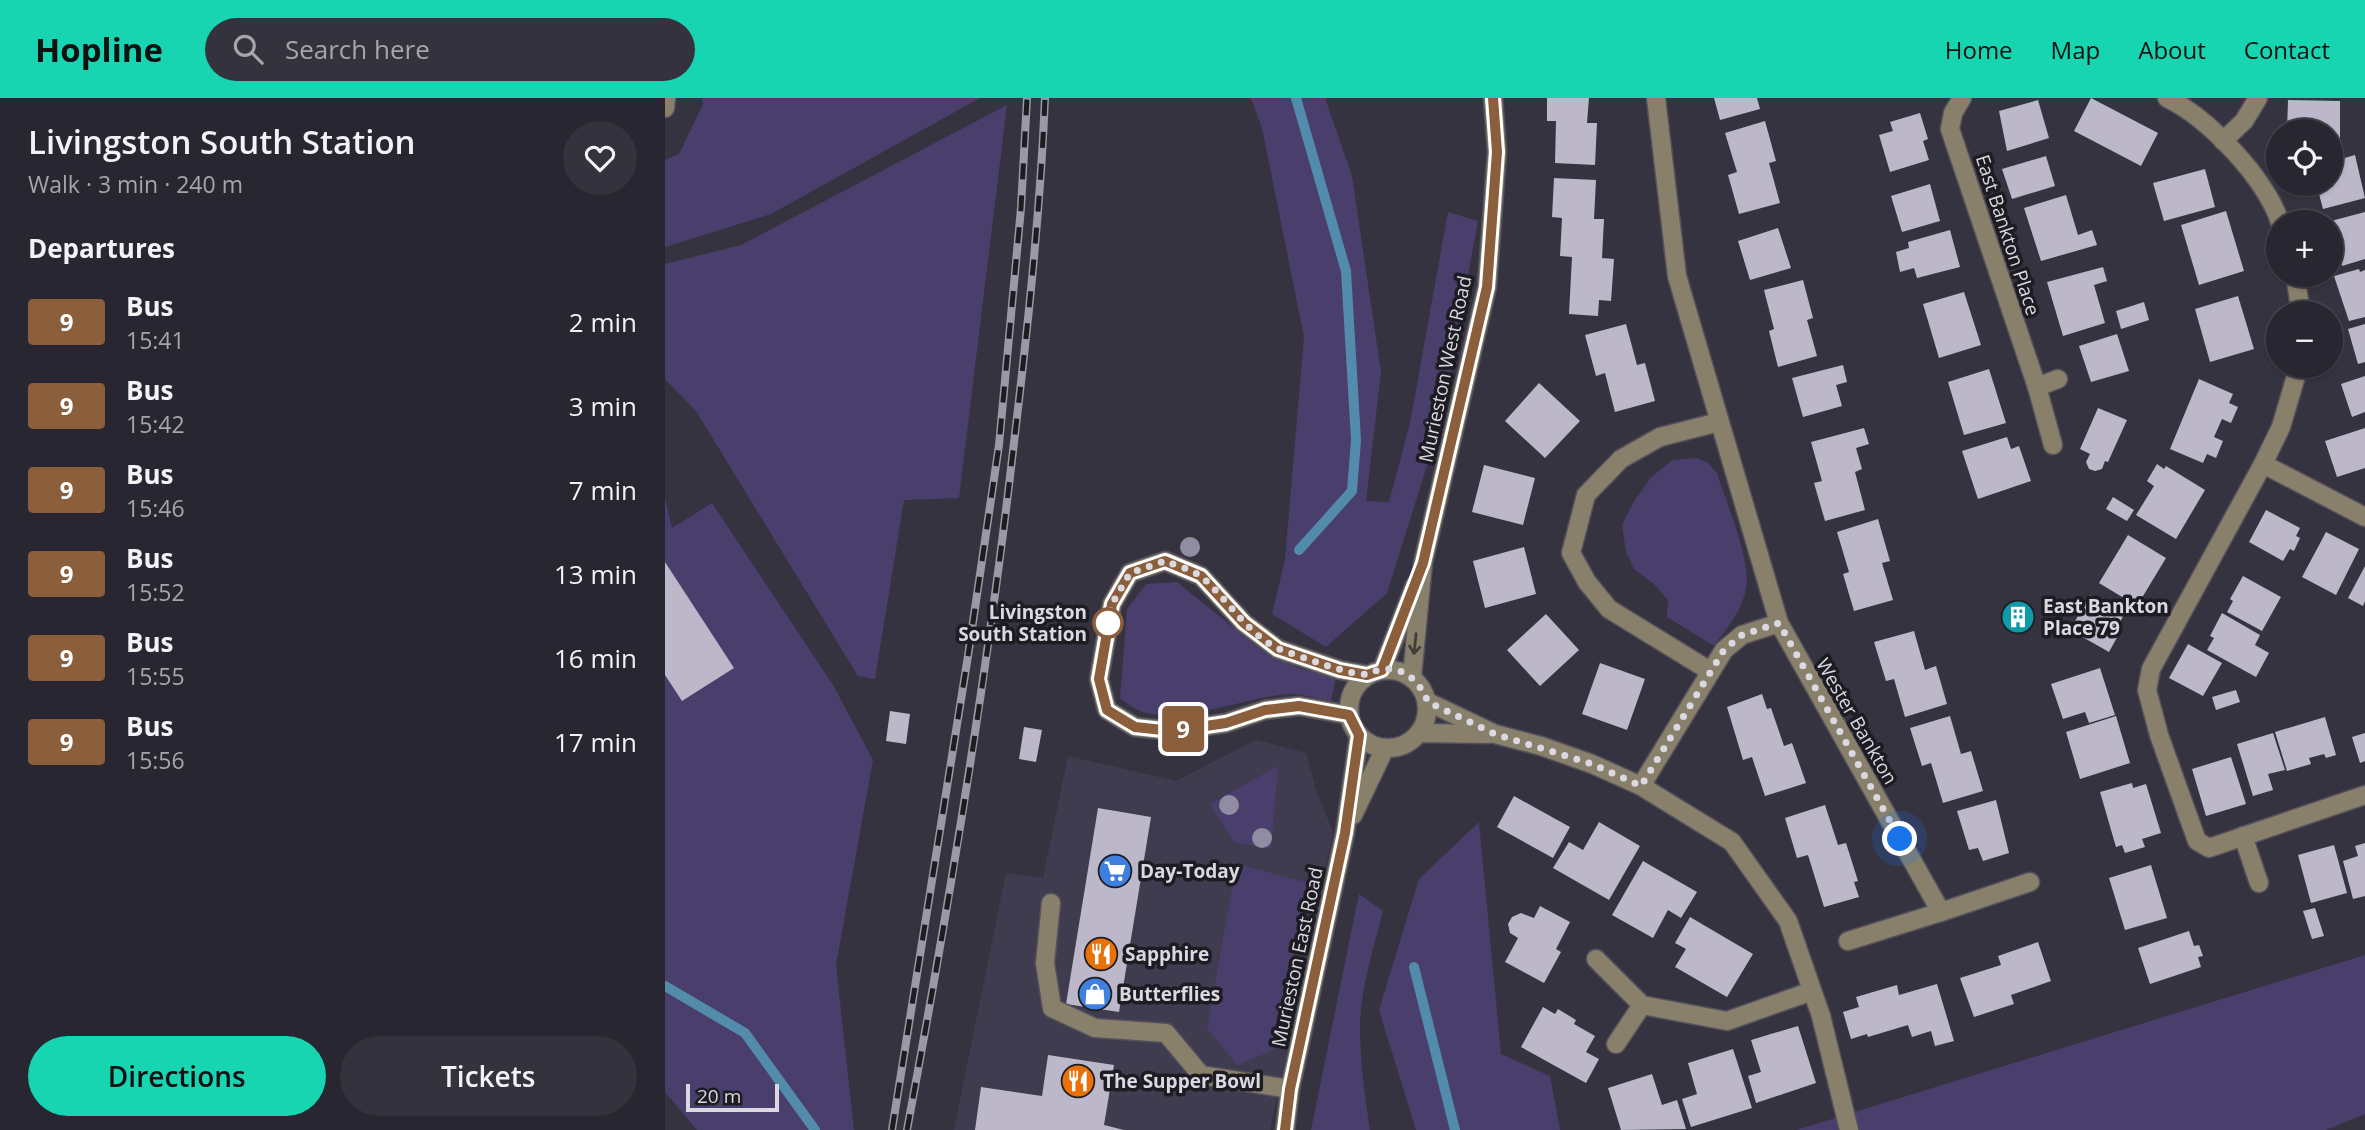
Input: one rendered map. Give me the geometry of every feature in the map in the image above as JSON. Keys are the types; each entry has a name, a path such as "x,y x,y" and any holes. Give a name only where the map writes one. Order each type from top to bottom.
{"street":[{"path":"665,108 666,98"},
{"name":"Murieston West Road","path":"1412,677 1423,563 1487,287 1497,152 1493,98"},
{"name":"Wester Bankton","path":"1656,98 1677,276 1779,623 1941,912"},
{"name":"East Bankton Place","path":"1962,98 1953,113 1950,129 2037,387 2053,445"},
{"path":"2167,98 2195,115 2223,141 2257,181 2273,210"},
{"path":"2223,141 2244,121 2259,98"},
{"path":"2295,378 2281,427 2151,669 2147,690 2159,735 2197,841 2209,848 2365,795"},
{"path":"2037,387 2058,379"},
{"path":"1710,671 1609,609 1587,582 1571,553 1586,495 1621,459 1660,437 1719,422"},
{"path":"2263,464 2365,517"},
{"path":"1349,715 1299,706 1265,710 1226,723 1172,731 1135,727 1107,710 1099,679 1112,604 1130,573 1165,561 1201,576 1244,623 1278,649 1340,670 1374,673 1392,669 1412,677 1422,688 1428,702 1427,718 1420,733 1410,742 1385,748 1371,744 1359,735 1349,715 1353,692 1359,682 1374,673"},
{"name":"Murieston West Road","path":"1374,673 1423,563"},
{"path":"1641,786 1724,650 1742,635 1779,623"},
{"path":"1428,702 1495,734 1541,746 1592,764 1641,786 1732,842 1788,921 1821,1016 1849,1130"},
{"path":"1420,733 1495,734"},
{"name":"Murieston East Road","path":"1285,1130 1290,1089 1345,833 1359,735"},
{"name":"Murieston East Road","path":"1345,833 1385,748"},
{"path":"2243,836 2259,883"},
{"path":"1848,941 2031,882"},
{"path":"1051,903 1045,963 1052,1008 1095,1028 1166,1033 1201,1075 1290,1089"},
{"path":"1596,959 1642,1005 1727,1021 1768,1009 1812,991"},
{"path":"1616,1044 1642,1005"}],"shaded area":[{"path":"702,98 980,98 771,214 665,247 665,160 679,154 703,104"},
{"path":"1251,98 1325,98 1352,176 1381,372 1366,501 1389,502 1410,423 1448,212 1478,221 1442,418 1387,593 1326,647 1272,614 1285,559 1304,337 1262,128"},
{"path":"1007,105 959,498 904,500 875,679 858,676 696,411 665,379 665,264 741,245"},
{"path":"1697,458 1708,463 1717,473 1742,548 1747,577 1741,605 1714,646 1667,617 1668,600 1654,584 1634,569 1626,552 1622,525 1651,477 1673,460"},
{"path":"665,498 672,528 712,503 833,685 873,760 836,965 854,1130 697,1130 665,1092"},
{"path":"1177,582 1264,652 1298,668 1336,678 1331,701 1288,694 1212,710 1172,715 1138,710 1122,700 1120,698 1127,609 1146,584"},
{"path":"1256,740 1306,753 1317,793 1333,832 1270,1130 954,1130 1006,873 1043,878 1068,756 1176,781"},
{"path":"1278,766 1271,849 1234,842 1210,804"},
{"path":"1479,822 1501,1054 1550,1076 1560,1130 1416,1130 1379,1010 1419,879"},
{"path":"1233,863 1309,883 1274,1050 1237,1065 1207,1028 1232,889"},
{"path":"1359,894 1383,911 1368,969 1361,1014 1360,1041 1370,1130 1311,1130"},
{"path":"2365,955 2365,1114 2326,1130 1796,1130"}],"building":[{"path":"1547,98 1589,98 1587,123 1597,123 1595,165 1555,163 1556,121 1547,121"},
{"path":"1714,98 1757,98 1760,109 1720,120"},
{"path":"2091,98 2158,133 2141,166 2074,131"},
{"path":"2038,100 2049,138 2007,151 1999,111"},
{"path":"2288,100 2340,101 2340,119 2287,119"},
{"path":"1920,113 1928,139 1923,141 1929,160 1890,172 1879,135 1893,131 1890,122"},
{"path":"1765,121 1776,161 1769,163 1780,203 1739,214 1728,175 1737,172 1725,133"},
{"path":"2355,155 2365,198 2323,209 2320,196 2343,196 2343,158"},
{"path":"2046,156 2055,186 2012,199 2002,169"},
{"path":"2205,169 2215,207 2164,221 2153,183"},
{"path":"1554,178 1596,180 1594,219 1604,219 1602,258 1614,259 1611,301 1599,300 1598,316 1569,314 1572,257 1560,256 1562,218 1552,217"},
{"path":"1930,184 1940,221 1902,232 1891,196"},
{"path":"2066,195 2078,235 2092,230 2097,245 2041,261 2024,208"},
{"path":"2226,211 2244,271 2199,285 2181,225"},
{"path":"2365,212 2365,259 2343,266 2343,218"},
{"path":"1778,228 1791,268 1750,280 1738,241"},
{"path":"1950,230 1960,267 1917,278 1914,268 1900,272 1896,252 1909,248 1908,242"},
{"path":"2103,267 2107,281 2094,285 2105,323 2063,336 2047,282"},
{"path":"2365,270 2365,317 2349,321 2338,287 2343,287 2343,273"},
{"path":"1803,280 1813,318 1807,320 1817,356 1778,367 1769,331 1774,329 1764,290"},
{"path":"1964,292 1981,345 1939,358 1923,304"},
{"path":"2238,296 2254,349 2210,362 2195,309"},
{"path":"2144,302 2149,320 2121,329 2116,311"},
{"path":"1626,324 1637,365 1645,363 1655,401 1615,412 1605,373 1596,376 1585,335"},
{"path":"2365,324 2365,362 2358,364 2348,329"},
{"path":"2117,334 2129,371 2091,382 2079,346"},
{"path":"1843,365 1847,382 1836,385 1842,406 1803,417 1792,378"},
{"path":"1989,369 2006,423 1964,435 1948,382"},
{"path":"2365,376 2365,412 2352,417 2341,384"},
{"path":"2199,379 2233,394 2229,403 2238,407 2231,423 2222,419 2214,437 2223,441 2216,458 2207,454 2203,463 2170,449"},
{"path":"1539,383 1580,421 1545,458 1505,421"},
{"path":"2098,408 2127,420 2108,462 2105,461 2102,469 2095,471 2089,469 2086,462 2090,454 2080,449"},
{"path":"1864,428 1869,444 1856,448 1862,469 1855,472 1865,510 1825,521 1814,483 1822,481 1811,442"},
{"path":"2365,428 2365,468 2337,477 2325,441"},
{"path":"2007,437 2011,449 2019,446 2031,481 1978,499 1962,451"},
{"path":"2157,464 2164,469 2166,466 2205,490 2176,539 2136,515 2154,486 2147,481"},
{"path":"1484,465 1535,478 1523,525 1472,512"},
{"path":"2113,497 2134,510 2127,521 2106,509"},
{"path":"2266,510 2300,528 2296,536 2300,538 2294,551 2290,549 2283,561 2249,542"},
{"path":"1878,519 1890,561 1882,563 1893,600 1854,611 1843,574 1849,572 1837,532"},
{"path":"2326,532 2359,549 2336,595 2302,577"},
{"path":"2128,535 2166,558 2137,606 2099,583"},
{"path":"1524,547 1536,594 1485,608 1473,561"},
{"path":"665,562 734,668 682,701 665,675"},
{"path":"2365,566 2365,601 2363,606 2348,598"},
{"path":"2243,576 2281,597 2262,631 2227,612 2233,601 2230,599"},
{"path":"2090,595 2124,614 2117,628 2121,630 2109,652 2070,630"},
{"name":"East Bankton Place 79","path":"2015,609 2026,614 2020,625 2010,619"},
{"path":"2222,613 2260,635 2255,645 2269,653 2256,677 2207,650 2214,638 2210,636"},
{"path":"1546,614 1579,650 1540,686 1507,650"},
{"path":"1914,631 1925,670 1936,666 1947,704 1905,717 1894,679 1886,681 1874,642"},
{"path":"2188,644 2222,663 2203,696 2169,678"},
{"path":"1600,663 1645,679 1627,730 1582,714"},
{"path":"2100,668 2115,715 2089,723 2085,712 2063,719 2051,684"},
{"path":"2236,690 2240,702 2216,710 2212,697"},
{"path":"1762,694 1767,709 1771,708 1784,746 1792,743 1806,783 1765,796 1752,757 1743,760 1727,707"},
{"path":"890,711 910,714 906,744 886,741"},
{"path":"1950,716 1961,754 1971,751 1983,791 1943,803 1931,763 1922,766 1910,728"},
{"path":"2116,716 2130,763 2080,779 2066,732"},
{"path":"2325,717 2336,755 2326,758 2324,754 2309,758 2311,764 2287,771 2275,732"},
{"path":"1024,727 1042,730 1036,762 1019,759"},
{"path":"2273,733 2285,770 2268,774 2273,790 2253,796 2237,744"},
{"path":"2365,733 2365,761 2360,763 2352,737"},
{"path":"2231,757 2246,804 2206,816 2192,769"},
{"path":"2132,783 2133,788 2146,784 2161,833 2142,839 2145,847 2125,853 2122,845 2116,847 2100,792"},
{"path":"1514,796 1570,827 1553,858 1497,827"},
{"path":"1996,800 2009,853 1983,861 1978,848 1969,850 1957,811"},
{"path":"1825,805 1838,845 1846,843 1858,881 1854,882 1859,897 1824,907 1808,855 1797,858 1785,818"},
{"path":"1098,808 1151,817 1119,1012 1066,1004"},
{"path":"1599,822 1640,846 1609,900 1553,868 1569,842 1583,850"},
{"path":"2365,843 2365,896 2353,899 2343,861 2358,856 2355,846"},
{"path":"2334,845 2347,893 2311,903 2298,855"},
{"path":"1643,861 1697,892 1681,918 1668,910 1653,938 1612,915"},
{"path":"2151,865 2167,918 2125,930 2109,878"},
{"path":"1540,906 1570,922 1556,949 1561,952 1544,983 1505,962 1518,938 1510,933 1508,924 1512,917 1521,913 1534,918"},
{"path":"2315,908 2324,936 2312,939 2303,911"},
{"path":"1690,917 1753,954 1727,997 1675,967 1686,949 1675,943"},
{"path":"2189,931 2194,946 2199,945 2203,956 2198,957 2201,967 2150,984 2138,948"},
{"path":"2038,942 2051,981 2011,995 2014,1004 1974,1017 1960,978 2001,965 1998,956"},
{"path":"1937,984 1954,1041 1935,1046 1931,1031 1912,1037 1908,1025 1868,1037 1867,1034 1851,1039 1843,1012 1859,1007 1856,997 1897,985 1899,995"},
{"path":"1543,1007 1555,1014 1558,1009 1576,1020 1574,1024 1595,1036 1586,1052 1599,1059 1586,1083 1521,1047"},
{"path":"1798,1026 1816,1083 1756,1103 1748,1076 1761,1072 1751,1040"},
{"path":"1733,1049 1752,1108 1691,1127 1682,1099 1697,1094 1688,1063"},
{"path":"1048,1055 1114,1065 1104,1125 1124,1130 975,1130 981,1087 1042,1096"},
{"path":"1652,1074 1662,1105 1677,1100 1686,1129 1621,1130 1608,1088"}],"waterway":[{"path":"1296,98 1346,271 1356,440 1352,491 1299,550"},
{"path":"1414,967 1455,1130"},
{"path":"665,986 745,1033 815,1130"}],"railway":[{"path":"892,1130 999,445 1021,208 1027,98"},
{"path":"907,1130 952,876 1003,536 1028,319 1045,98"}],"bus line":[{"name":"9","path":"1285,1130 1290,1089 1345,833 1359,735 1349,715 1299,706 1265,710 1226,723 1172,731 1135,727 1107,710 1099,679 1105,637 1112,604 1130,573 1165,561 1201,576 1244,623 1278,649 1340,670 1367,675 1382,670 1423,563 1487,287 1497,152 1493,98"}],"place":[{"name":"East Bankton Place 79","path":"2018,617"},
{"name":"Livingston South Station","path":"1108,623"},
{"name":"Day-Today","path":"1115,871"},
{"name":"Sapphire","path":"1101,954"},
{"name":"Butterflies","path":"1095,994"},
{"name":"The Supper Bowl","path":"1078,1081"}],"route":[{"path":"1108,623 1112,604 1130,573 1165,561 1201,576 1244,623 1278,649 1340,670 1367,675 1392,669 1402,672 1412,677 1422,688 1428,702 1495,734 1541,746 1592,764 1641,786 1724,650 1742,635 1779,623 1900,839"}]}
